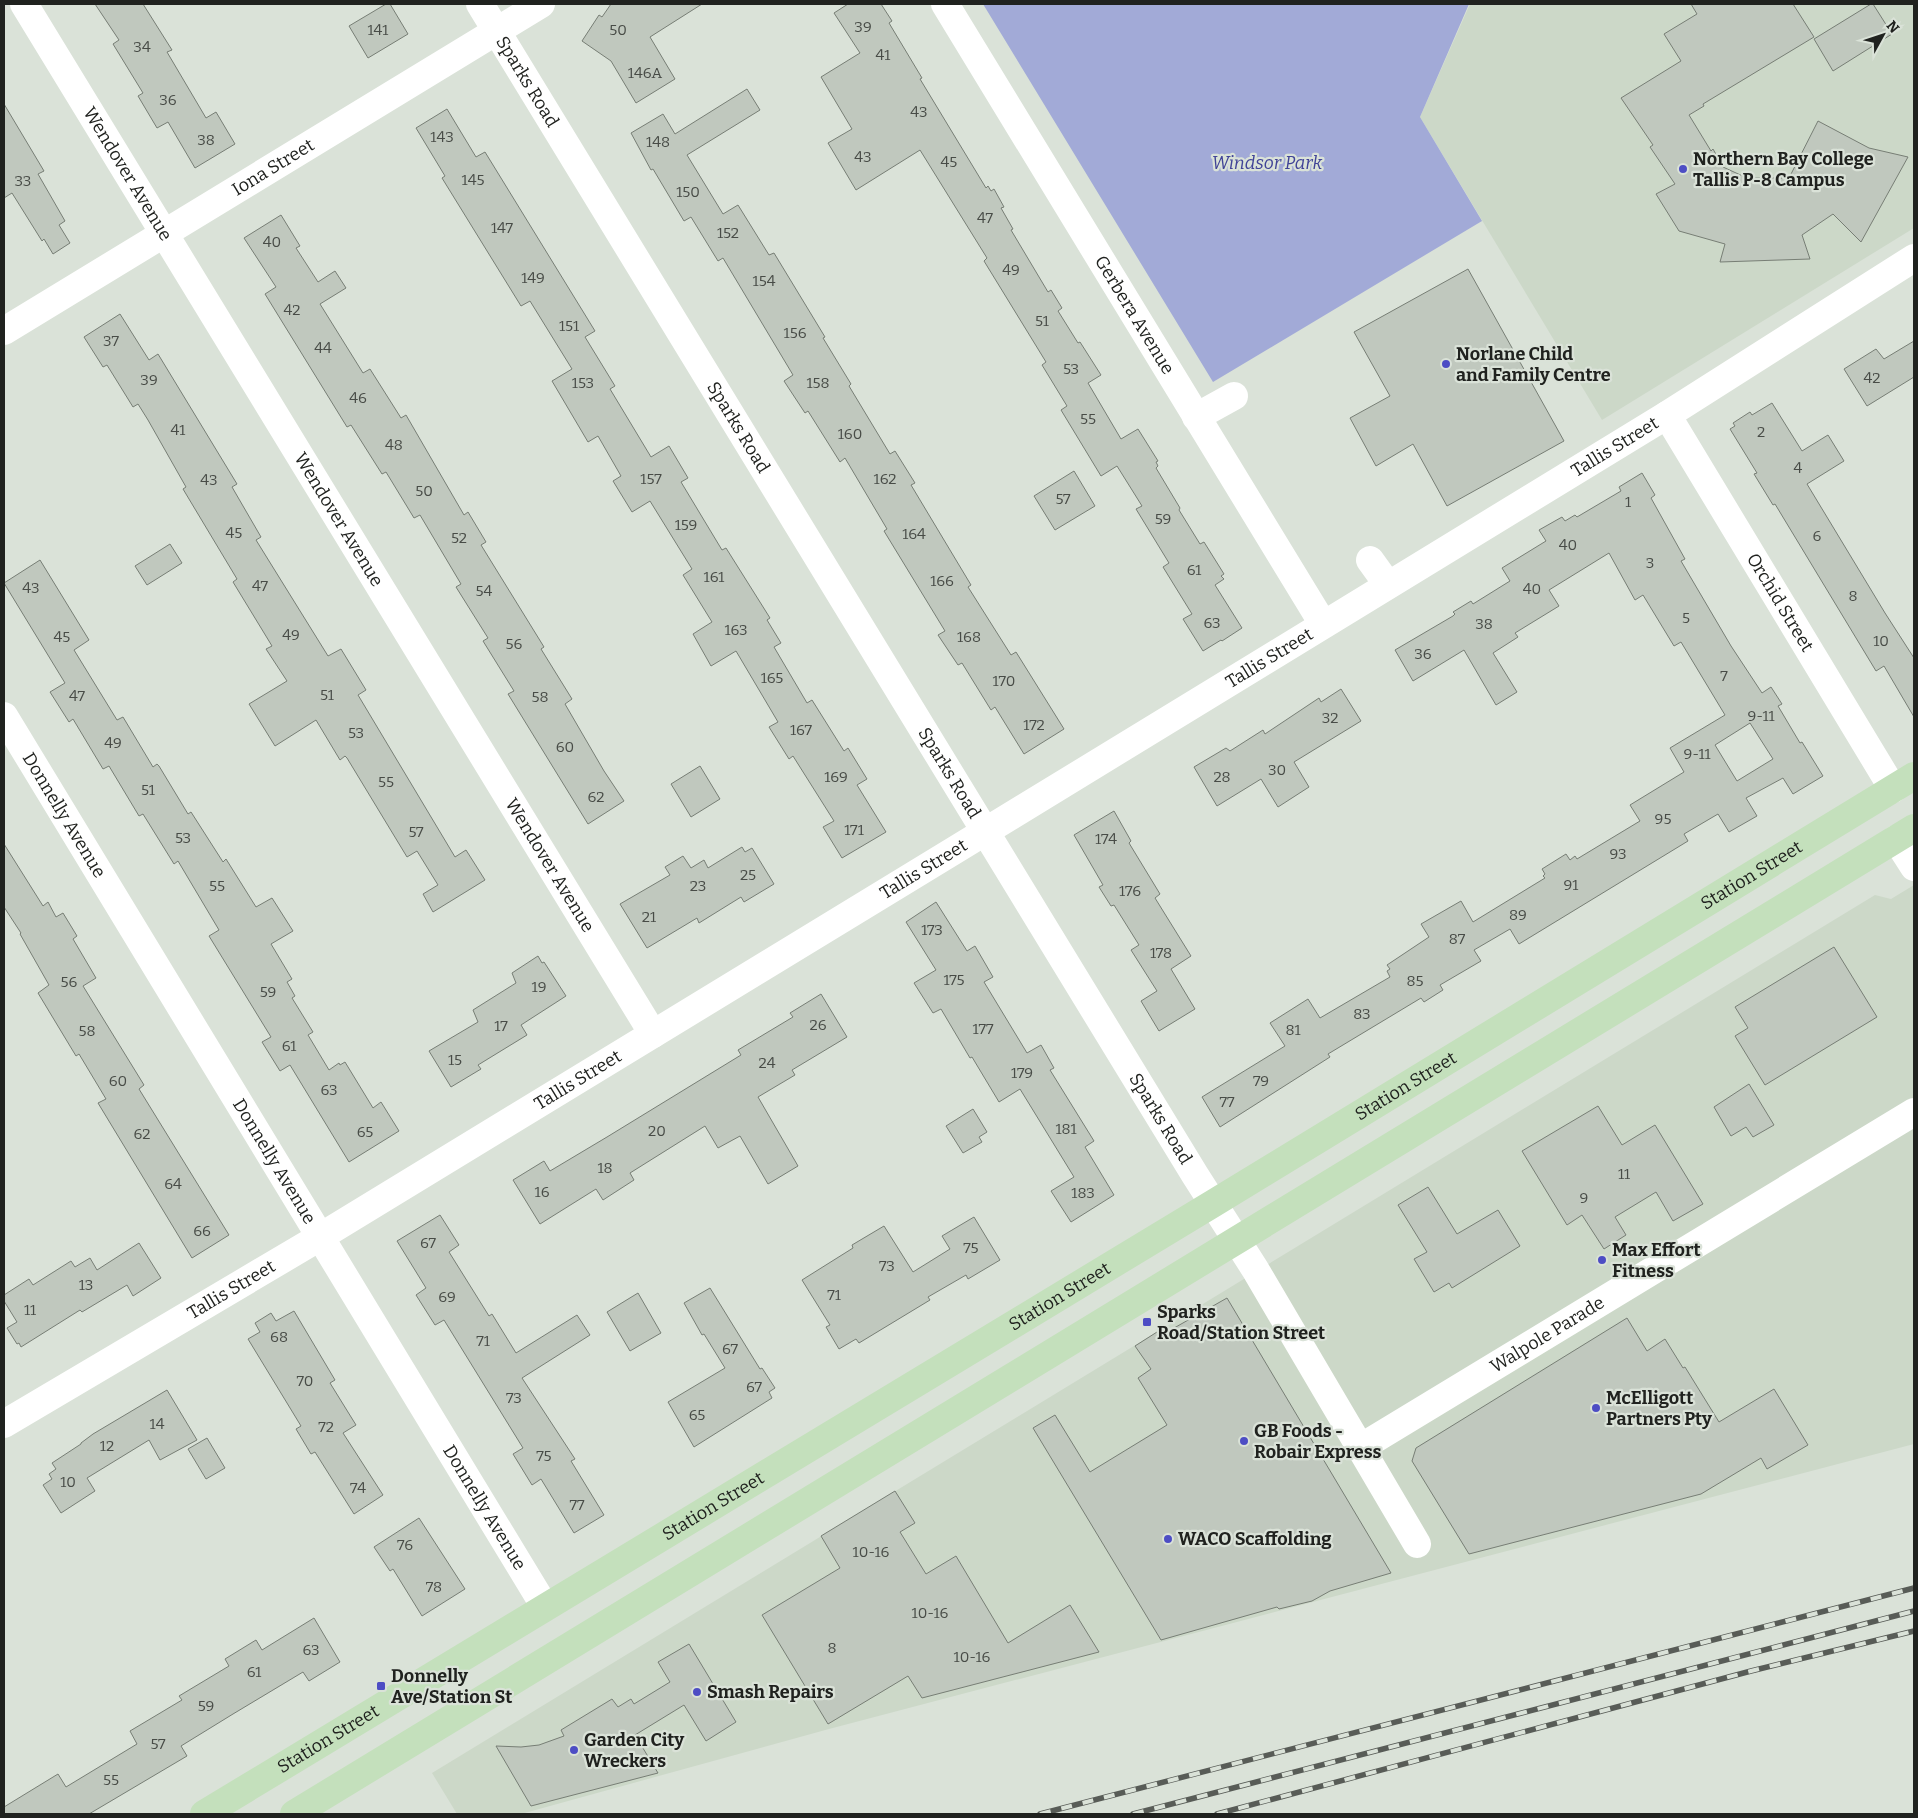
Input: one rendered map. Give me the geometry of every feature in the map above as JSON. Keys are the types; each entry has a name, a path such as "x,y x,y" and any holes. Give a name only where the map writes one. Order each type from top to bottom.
{"main road":[{"name":"Station Street","path":"204,1814 1214,1204 1904,783"},
{"path":"294,1814 1905,833"}],"street":[{"name":"Wendover Avenue","path":"24,4 653,1034"},
{"name":"Sparks Road","path":"480,4 985,832 1237,1240 1417,1544"},
{"name":"Iona Street","path":"4,331 541,4"},
{"name":"Gerbera Avenue","path":"946,4 1323,624"},
{"name":"Tallis Street","path":"4,1424 320,1236 985,832 1667,415 1914,258"},
{"path":"1196,417 1234,396"},
{"name":"Orchid Street","path":"1667,415 1904,783"},
{"path":"1370,560 1388,585"},
{"name":"Donnelly Avenue","path":"4,716 545,1608"},
{"path":"1905,833 1914,867"},
{"name":"Walpole Parade","path":"1360,1448 1914,1112"}],"shaded area":[{"name":"Northern Bay College Tallis P-8 Campus","path":"1470,4 1914,4 1914,228 1602,420 1420,117"},
{"path":"1914,885 1914,1444 829,1729 521,1814 457,1814 432,1773 1875,895 1891,899"}],"green space":[{"name":"Windsor Park","path":"983,4 1469,4 1420,117 1482,221 1213,382"}],"building":[{"path":"95,4 143,4 172,50 167,52 206,118 216,112 235,144 195,168 168,122 157,128 138,96 143,93 113,44 119,40"},
{"path":"386,4 390,4 408,34 368,58 349,26"},
{"path":"611,4 702,4 650,37 675,79 636,103 611,61 582,41 599,15 602,17"},
{"path":"848,4 881,4 892,21 889,23 922,78 920,79 986,188 988,186 991,191 994,189 1004,207 1001,208 1013,229 1011,230 1048,292 1051,290 1062,308 1058,311 1101,375 1088,383 1121,439 1138,429 1158,461 1156,462 1158,466 1156,468 1180,508 1179,510 1200,544 1204,542 1224,574 1221,576 1224,579 1215,585 1242,628 1222,641 1203,651 1183,619 1192,614 1163,567 1169,563 1136,509 1142,506 1117,466 1101,476 1061,410 1067,406 1042,365 1046,362 984,261 987,258 920,150 856,190 828,143 852,129 821,77 860,53 834,13"},
{"path":"1691,4 1793,4 1814,37 1703,104 1704,106 1689,115 1723,167 1747,178 1789,178 1818,121 1869,148 1908,157 1861,242 1833,214 1802,235 1810,259 1720,262 1725,244 1679,231 1656,194 1675,184 1650,147 1653,145 1621,98 1681,61 1664,34 1697,14"},
{"path":"1873,4 1892,34 1833,71 1814,39"},
{"path":"747,89 760,110 687,155 723,214 738,205 769,255 774,253 825,337 823,338 851,384 849,386 890,454 895,451 915,483 911,485 971,585 968,587 1011,655 1016,652 1064,729 1024,754 995,707 991,710 962,663 958,665 938,635 945,631 884,531 887,529 845,458 840,462 808,411 805,413 784,381 793,375 723,258 718,261 691,217 684,221 653,169 651,170 631,133 663,114 675,134"},
{"path":"4,104 44,171 38,174 65,221 59,225 70,243 53,254 44,239 42,241 12,193 4,198"},
{"path":"447,109 476,157 485,152 595,331 585,337 615,386 610,389 651,457 669,446 688,478 681,482 722,550 726,548 770,618 767,620 781,643 774,647 807,703 812,700 844,751 848,748 867,779 857,785 886,832 842,858 823,827 834,821 793,756 789,759 769,727 778,722 736,651 711,666 693,634 712,622 683,575 692,569 650,501 632,512 613,481 621,476 598,436 588,442 552,381 572,369 530,301 521,306 442,178 445,176 416,128"},
{"path":"281,215 300,246 296,248 318,282 335,271 346,288 320,304 363,373 370,369 401,418 406,415 464,515 468,512 486,542 481,545 544,647 541,649 572,699 565,704 624,801 588,824 508,694 514,691 483,641 488,638 456,587 461,584 420,515 414,518 386,472 382,474 351,425 347,427 265,294 276,287 244,238"},
{"name":"Norlane Child and Family Centre","path":"1468,269 1564,441 1447,506 1413,444 1376,466 1350,418 1390,396 1354,332"},
{"path":"120,314 149,360 158,354 237,484 232,487 261,537 256,540 328,656 341,649 366,690 358,695 455,857 466,850 485,880 433,912 423,894 438,885 417,851 407,857 347,758 345,756 340,760 316,720 275,746 249,704 287,681 266,649 272,646 233,582 237,579 183,489 186,487 148,420 138,404 133,407 107,365 103,367 84,337"},
{"path":"1914,341 1914,377 1867,406 1844,369 1876,349 1884,359"},
{"path":"1772,403 1802,451 1828,435 1844,461 1807,484 1914,658 1914,717 1884,666 1876,671 1775,504 1773,505 1754,474 1757,473 1730,429 1735,426 1733,423 1750,412 1752,415"},
{"path":"1074,471 1095,506 1055,530 1034,496"},
{"path":"1642,473 1655,495 1651,498 1685,559 1681,561 1731,646 1762,693 1771,687 1782,704 1778,706 1800,743 1802,742 1823,776 1793,794 1783,778 1746,798 1757,816 1729,832 1718,814 1684,834 1688,841 1519,944 1510,929 1474,950 1481,961 1440,985 1443,990 1424,1002 1421,998 1328,1054 1330,1057 1220,1127 1202,1097 1285,1046 1270,1023 1308,999 1320,1018 1390,977 1387,971 1390,969 1387,965 1429,937 1421,924 1461,901 1473,922 1545,878 1542,869 1566,854 1570,860 1575,856 1577,859 1640,821 1630,805 1684,772 1670,748 1725,715 1681,642 1674,646 1643,595 1635,600 1609,553 1549,590 1559,606 1515,633 1518,637 1493,653 1517,692 1496,705 1464,650 1413,681 1395,650 1453,616 1455,614 1453,612 1471,601 1473,604 1510,581 1502,568 1546,541 1539,530 1562,517 1565,521 1575,515 1577,517 1621,491 1619,487","holes":["1750,723 1773,759 1737,781 1715,745"]},
{"path":"170,544 182,563 147,585 135,566"},
{"path":"40,560 89,640 74,650 117,720 123,717 153,767 157,764 159,766 188,814 191,812 223,862 226,859 256,907 272,898 293,931 271,944 292,979 287,982 295,996 292,998 313,1032 308,1035 329,1070 339,1063 340,1065 345,1062 373,1108 381,1102 399,1131 349,1162 290,1065 280,1071 262,1042 271,1037 209,936 219,930 178,861 174,864 143,814 139,816 109,766 103,769 73,719 69,722 50,692 65,683 4,583"},
{"path":"1341,689 1361,721 1294,762 1309,787 1278,807 1261,779 1217,806 1194,767 1226,748 1230,751 1263,730 1265,734 1319,698 1321,702"},
{"path":"700,766 720,799 691,817 671,784"},
{"path":"1114,811 1131,841 1129,843 1160,894 1155,898 1191,956 1171,969 1195,1009 1159,1031 1141,1001 1157,991 1131,950 1139,945 1114,905 1111,906 1099,887 1103,885 1074,835"},
{"path":"4,844 43,906 48,902 56,917 63,913 77,936 73,939 96,978 83,986 144,1085 139,1089 229,1235 192,1258 98,1103 106,1099 79,1054 76,1056 38,993 49,985 21,933 4,907"},
{"path":"742,847 745,852 752,848 774,884 744,902 741,897 699,923 697,918 647,948 620,904 670,875 665,867 683,856 691,868 704,860 708,868"},
{"path":"936,902 967,951 975,946 993,977 984,982 1027,1053 1041,1045 1054,1068 1050,1070 1094,1141 1085,1147 1114,1195 1071,1222 1051,1191 1074,1177 1020,1089 999,1102 941,1009 933,1013 914,983 936,970 906,922"},
{"path":"1834,947 1877,1017 1765,1085 1735,1036 1748,1028 1735,1007"},
{"path":"538,956 566,996 521,1025 527,1035 478,1065 481,1069 451,1087 429,1051 478,1022 473,1010 516,983 512,973"},
{"path":"821,994 847,1037 792,1070 795,1075 758,1097 798,1166 768,1184 740,1136 718,1148 705,1126 630,1173 634,1180 603,1200 596,1189 540,1224 513,1180 544,1161 550,1171 607,1137 741,1055 738,1050 793,1017 790,1013"},
{"path":"1749,1084 1774,1125 1753,1137 1746,1127 1731,1136 1714,1107"},
{"path":"1598,1106 1622,1145 1655,1125 1703,1204 1673,1221 1656,1192 1615,1217 1626,1235 1604,1249 1582,1215 1567,1225 1522,1151"},
{"path":"973,1109 987,1132 979,1137 982,1142 963,1153 946,1126"},
{"path":"1428,1187 1457,1234 1498,1210 1520,1246 1452,1288 1449,1283 1434,1292 1414,1259 1427,1252 1398,1205"},
{"path":"440,1215 459,1245 449,1252 489,1316 492,1314 516,1353 577,1315 590,1335 522,1378 575,1459 571,1461 604,1515 574,1533 541,1479 532,1485 513,1454 523,1448 444,1320 435,1325 416,1295 426,1288 397,1241"},
{"path":"974,1217 1000,1260 968,1279 966,1275 928,1297 930,1300 859,1343 856,1339 839,1349 826,1327 830,1325 802,1280 853,1248 852,1245 884,1226 913,1272 950,1249 942,1236"},
{"path":"139,1243 161,1278 133,1296 127,1285 82,1312 80,1310 21,1347 19,1343 17,1344 7,1328 17,1322 4,1301 4,1295 29,1279 33,1285 71,1261 75,1267 90,1258 97,1270"},
{"path":"710,1288 760,1369 762,1368 775,1388 769,1392 772,1398 694,1447 668,1402 725,1368 704,1334 702,1335 684,1303"},
{"path":"638,1293 661,1333 630,1351 607,1312"},
{"path":"1227,1298 1391,1573 1330,1591 1312,1601 1279,1609 1277,1607 1161,1640 1033,1428 1055,1415 1090,1472 1167,1425 1138,1378 1151,1369 1135,1346 1157,1332 1160,1336"},
{"path":"294,1311 335,1380 330,1383 356,1425 343,1433 383,1495 354,1514 315,1452 311,1454 296,1429 301,1426 248,1339 260,1332 255,1323 271,1313 276,1321"},
{"name":"McElligott Partners Pty","path":"1627,1318 1647,1351 1665,1339 1719,1422 1774,1389 1808,1445 1767,1469 1761,1458 1701,1494 1469,1554 1412,1461 1416,1448"},
{"path":"167,1390 197,1440 160,1460 149,1440 87,1478 95,1491 61,1513 43,1485 52,1479 49,1474 56,1469 52,1463 93,1434"},
{"path":"207,1438 225,1468 206,1479 188,1449"},
{"path":"895,1491 915,1523 900,1532 926,1574 956,1556 1008,1643 1070,1605 1099,1652 922,1698 908,1676 828,1724 762,1615 840,1568 821,1536"},
{"path":"419,1518 465,1589 422,1616 393,1569 390,1571 374,1547"},
{"path":"314,1618 340,1662 309,1681 303,1672 233,1714 181,1746 187,1756 89,1814 4,1814 4,1807 58,1774 66,1787 137,1744 130,1731 182,1700 179,1696 229,1666 225,1659 256,1640 262,1650"},
{"name":"Garden City Wreckers","path":"689,1644 736,1722 706,1741 684,1705 635,1735 658,1773 531,1806 496,1746 521,1747 539,1745 564,1736 561,1730 612,1699 618,1707 631,1699 634,1704 670,1682 658,1662"}],"railway":[{"path":"1040,1814 1914,1588"},
{"path":"1133,1814 1914,1611"},
{"path":"1217,1814 1751,1671 1914,1631"}],"place":[{"name":"Northern Bay College Tallis P-8 Campus","path":"1683,169"},
{"name":"Norlane Child and Family Centre","path":"1446,364"},
{"name":"Max Effort Fitness","path":"1602,1260"},
{"name":"Sparks Road/Station Street","path":"1147,1322"},
{"name":"McElligott Partners Pty","path":"1596,1408"},
{"name":"GB Foods - Robair Express","path":"1244,1441"},
{"name":"WACO Scaffolding","path":"1168,1539"},
{"name":"Donnelly Ave/Station St","path":"381,1686"},
{"name":"Smash Repairs","path":"697,1692"},
{"name":"Garden City Wreckers","path":"574,1750"}]}
